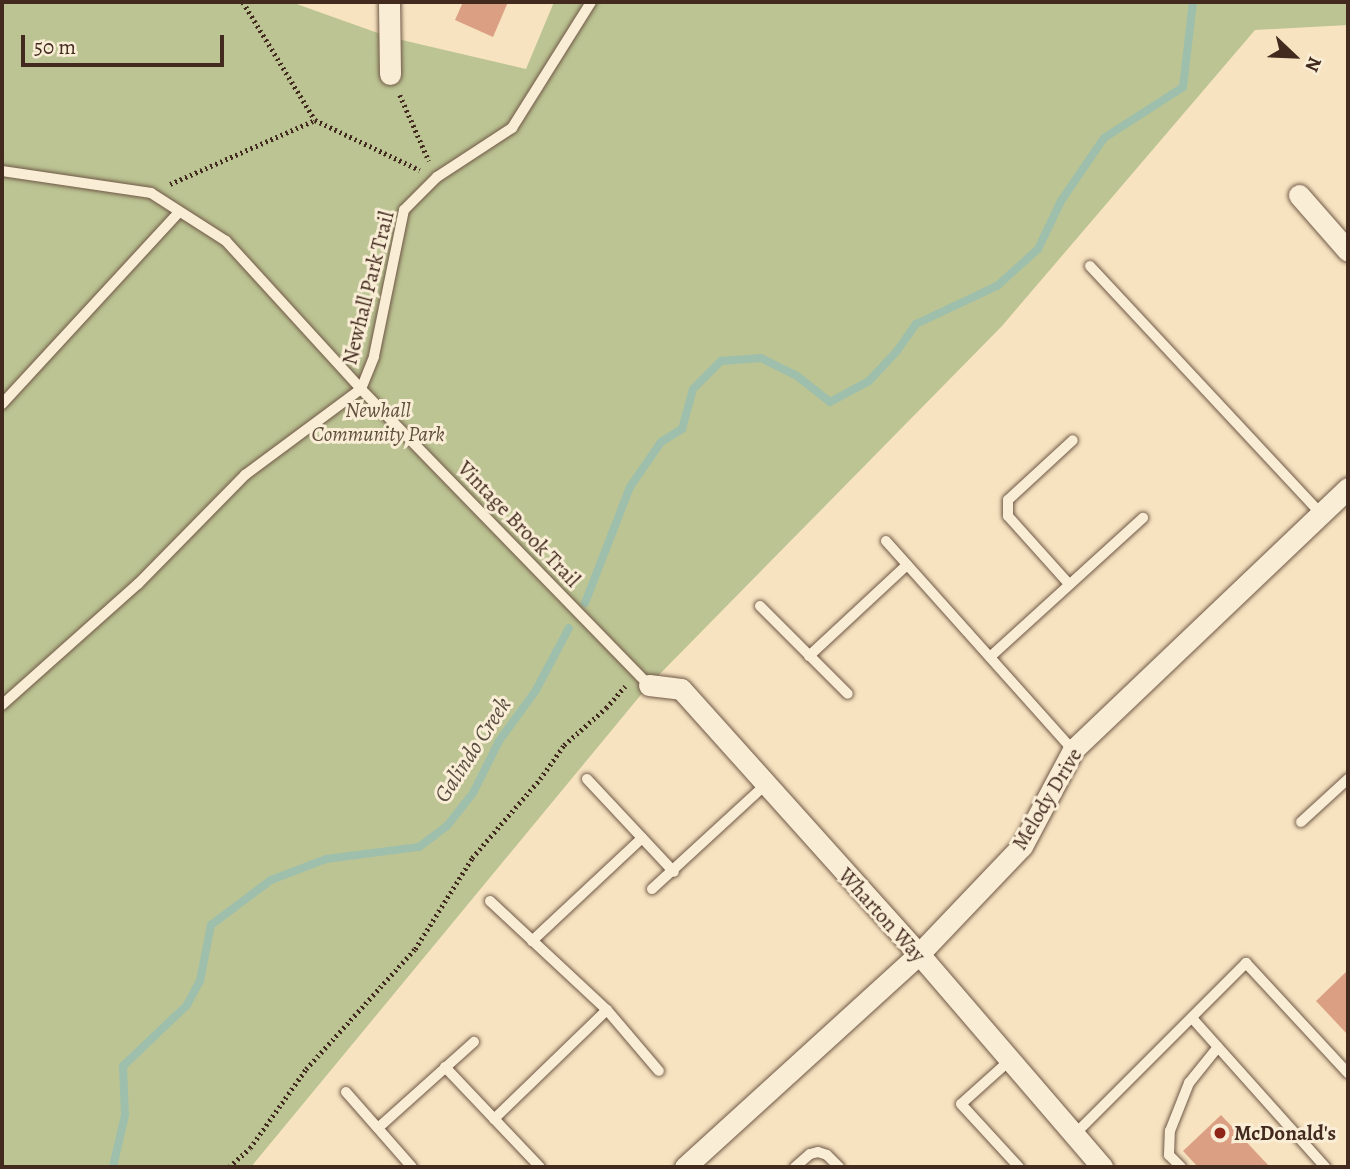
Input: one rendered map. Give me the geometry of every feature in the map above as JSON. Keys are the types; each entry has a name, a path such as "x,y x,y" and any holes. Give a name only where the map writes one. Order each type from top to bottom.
{"street":[{"path":"389,2 390,74"},
{"path":"1299,195 1348,251"},
{"name":"Melody Drive","path":"685,1167 919,954 1022,846 1073,750 1348,488"},
{"name":"Wharton Way","path":"643,678 681,689 764,786 919,954 1102,1167"}],"lane":[{"name":"Newhall Park Trail","path":"2,705 138,584 245,475 361,389 374,356 404,210 437,177 512,128 591,2"},
{"path":"2,171 151,193"},
{"name":"Vintage Brook Trail","path":"151,193 226,241 361,389 643,678"},
{"path":"2,404 179,212"},
{"path":"1090,266 1321,514"},
{"path":"1069,584 1008,516 1008,500 1073,440"},
{"path":"990,657 1143,518"},
{"path":"886,541 1073,750"},
{"path":"809,656 907,565"},
{"path":"760,606 848,694"},
{"path":"587,779 674,873"},
{"path":"1301,822 1348,779"},
{"path":"652,889 674,873 764,786"},
{"path":"532,941 642,838"},
{"path":"490,901 607,1010 659,1071"},
{"path":"1073,1136 1247,963 1348,1073"},
{"path":"494,1119 607,1010"},
{"path":"1192,1018 1325,1167"},
{"path":"378,1128 474,1042"},
{"path":"1181,1167 1169,1155 1170,1131 1189,1083 1218,1047"},
{"path":"1009,1061 961,1104 1019,1167"},
{"path":"445,1067 540,1167"},
{"path":"346,1092 412,1167"},
{"path":"795,1167 810,1154 818,1152 827,1155 839,1167"}],"path":[{"path":"243,2 315,120 437,177"},
{"path":"390,74 437,177"},
{"path":"151,193 315,120"},
{"path":"229,1167 250,1147 306,1069 415,949 472,858 540,779 564,745 643,678"}],"green space":[{"name":"Newhall Community Park","path":"2,2 291,2 389,37 526,69 554,2 1348,2 1348,25 1255,30 1002,326 649,685 251,1167 2,1167"}],"building":[{"path":"463,2 508,2 493,37 455,20"},
{"path":"1348,970 1348,1035 1316,1001"},
{"name":"McDonald's","path":"1221,1115 1270,1167 1198,1167 1183,1151"}],"waterway":[{"name":"Galindo Creek","path":"585,603 630,487 661,442 682,429 693,389 721,361 761,358 797,376 830,402 869,381 897,351 916,324 997,286 1038,249 1061,201 1104,138 1183,87 1193,2"},
{"name":"Galindo Creek","path":"113,1167 125,1115 123,1066 187,1005 200,981 211,925 271,880 326,859 419,847 447,826 473,793 499,741 536,690 569,628"}],"place":[{"name":"McDonald's","path":"1220,1133"}]}
